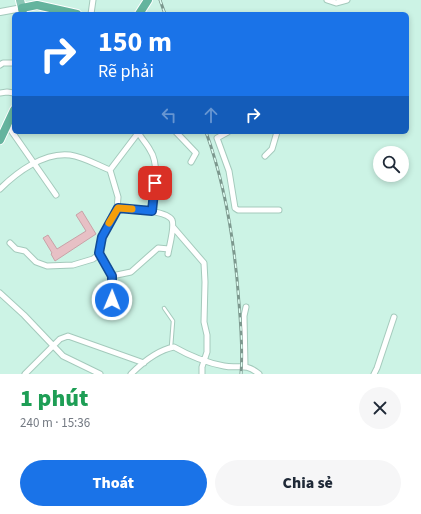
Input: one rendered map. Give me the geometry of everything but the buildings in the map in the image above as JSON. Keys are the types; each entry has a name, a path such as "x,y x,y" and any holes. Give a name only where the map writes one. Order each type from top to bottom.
{"highway":[{"path":"140,12 148,0"},
{"path":"22,7 37,5 68,12"},
{"path":"0,140 12,115"}],"street":[{"path":"91,12 93,0"},
{"path":"327,0 336,3 347,0"},
{"path":"0,12 22,7"},
{"path":"0,66 3,63 12,63"},
{"path":"0,93 7,92 12,93"},
{"path":"8,126 12,132"},
{"path":"14,134 56,195"},
{"path":"110,170 137,134"},
{"path":"139,134 150,149 155,161 155,194 152,211"},
{"path":"178,134 196,153 191,162"},
{"path":"224,134 217,138 229,171 235,208 238,210 279,210"},
{"path":"265,156 272,149 276,134"},
{"path":"0,189 18,173 34,163 58,156 69,155 85,159 110,170 118,197 118,208 102,237 99,253 93,259 73,265 47,266 36,262 25,251 16,249 10,243"},
{"path":"112,276 131,272 158,248 168,252 173,227 170,218 152,211 118,208"},
{"path":"173,227 204,263 206,282 204,322 207,335 202,374"},
{"path":"99,253 112,276 112,312"},
{"path":"0,293 24,315 63,356 100,374"},
{"path":"245,366 244,316 246,307"},
{"path":"374,374 394,317"},
{"path":"25,374 60,339 68,336 144,363"},
{"path":"131,374 144,363 167,348 174,347 222,366 250,367 259,374"}],"lane":[{"path":"164,308 173,321 171,348"}],"railway":[{"path":"160,0 164,12"},
{"path":"207,134 219,174 232,238 241,330 241,374"}],"slow traffic":[{"path":"109,223 118,208 132,209"}],"route":[{"path":"112,300 112,276 99,253 102,237 118,208 152,211 155,183"}]}
